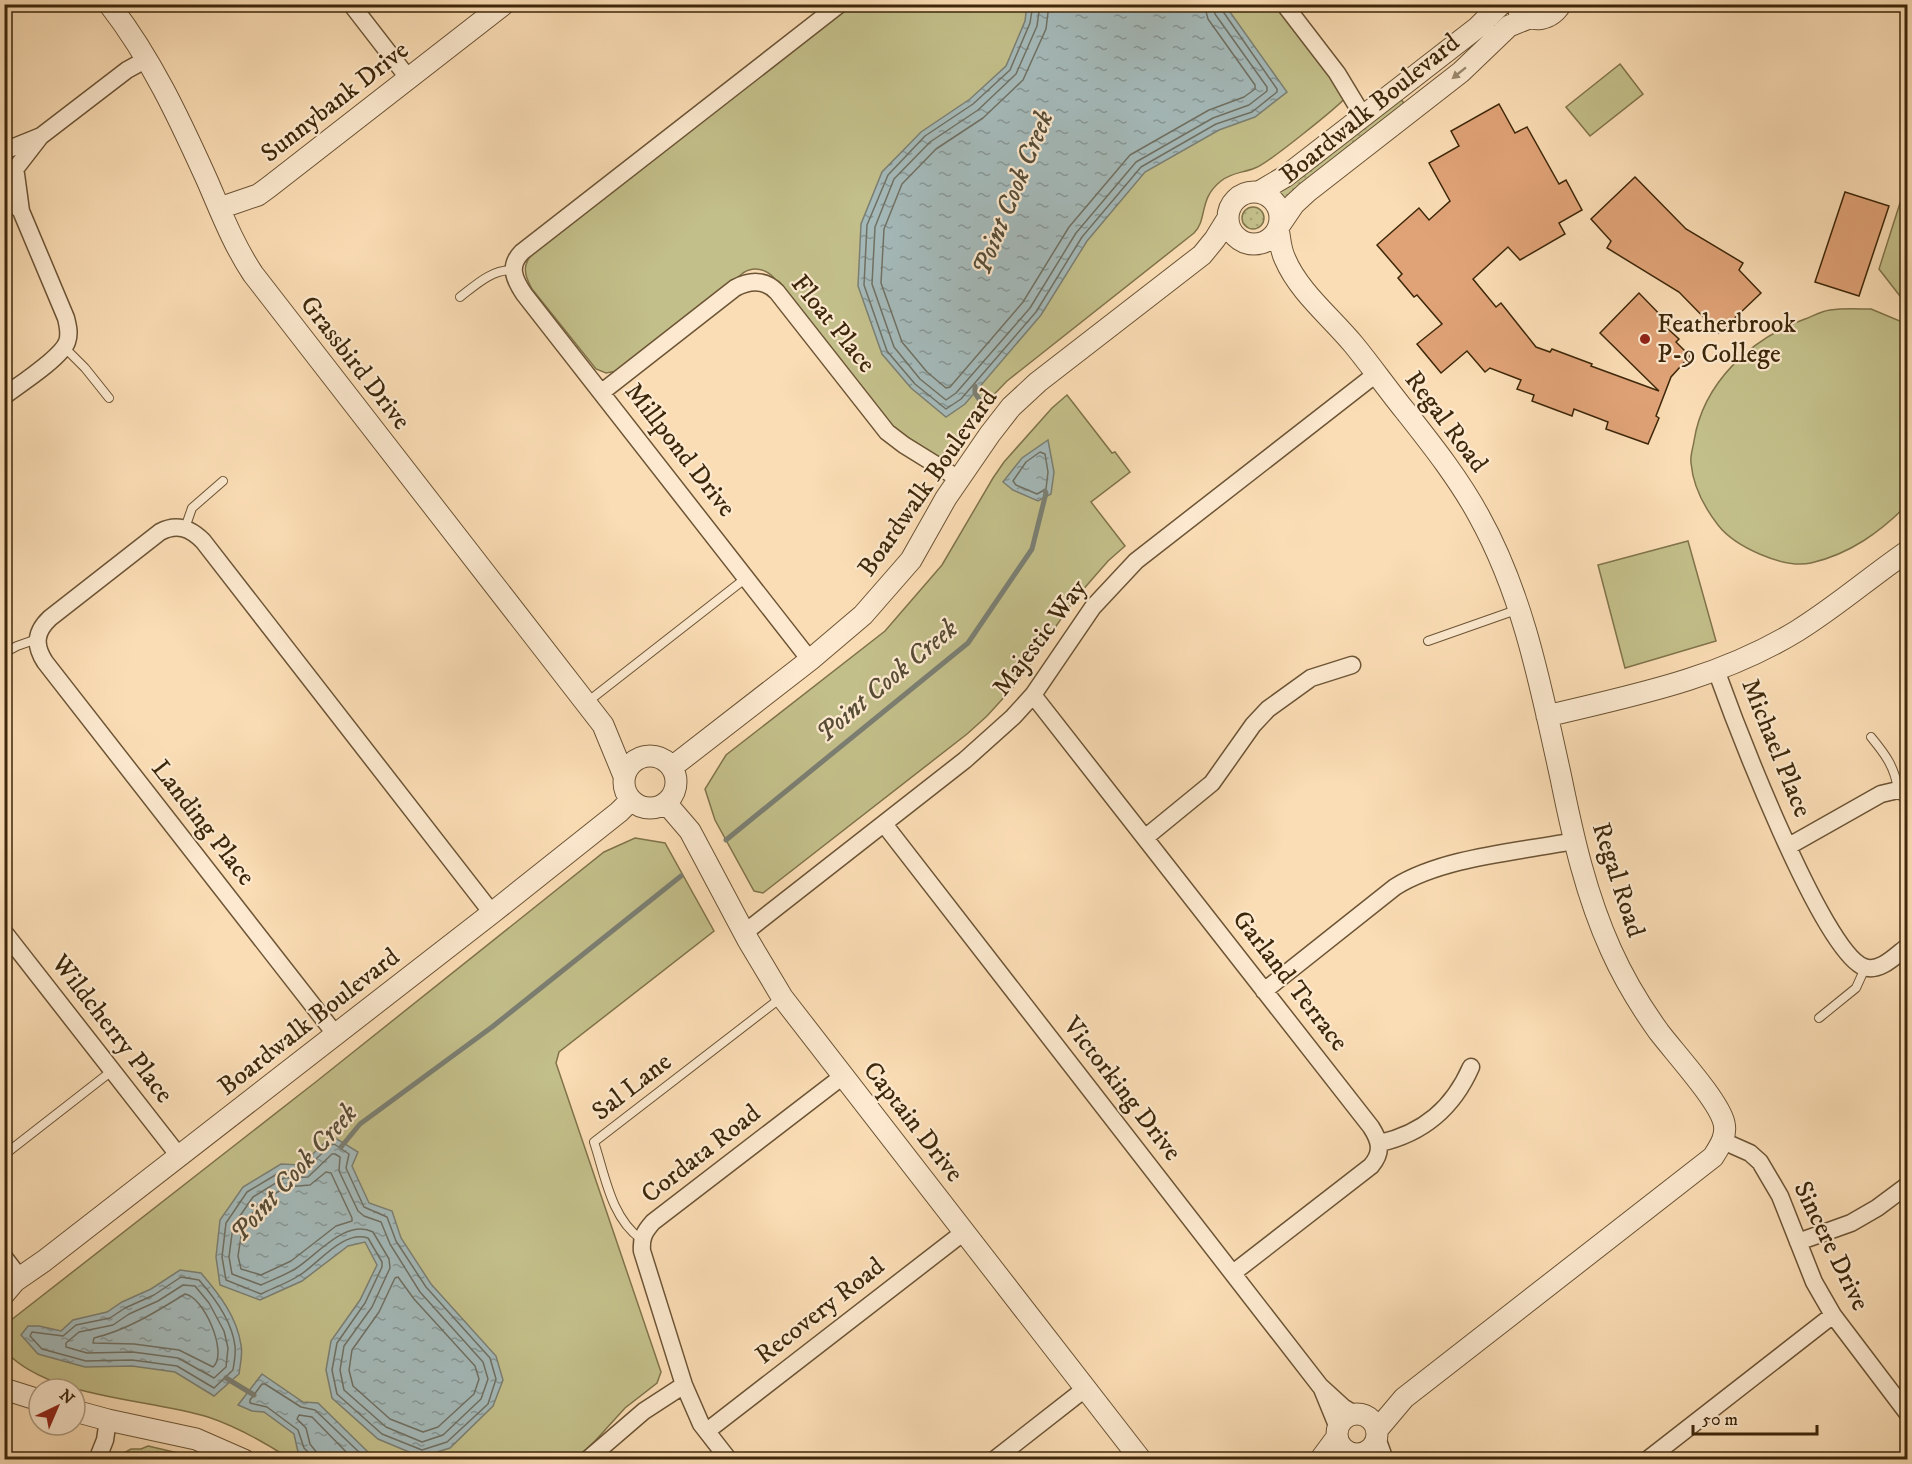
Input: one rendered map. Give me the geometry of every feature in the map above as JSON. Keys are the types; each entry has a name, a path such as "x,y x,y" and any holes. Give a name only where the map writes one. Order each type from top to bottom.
{"street":[{"name":"Grassbird Drive","path":"110,4 131,32 164,89 234,243 262,287 603,725 624,776"},
{"path":"351,4 409,79"},
{"name":"Sunnybank Drive","path":"220,208 258,195 504,4"},
{"path":"513,270 516,259 522,252 840,4"},
{"path":"1284,4 1368,112"},
{"name":"Boardwalk Boulevard","path":"1259,192 1286,176 1478,27 1501,4"},
{"name":"Boardwalk Boulevard","path":"1278,227 1294,204 1307,192 1461,72 1522,11 1544,19 1561,4"},
{"path":"4,151 41,136 122,74 147,59"},
{"path":"12,176 41,136"},
{"path":"4,151 13,157 12,176 21,211 66,318 69,334 64,347 56,356 4,396"},
{"path":"1251,191 1259,192 1274,201 1278,208 1278,227 1268,240 1251,244 1234,234 1229,226 1228,218 1232,203 1237,197 1251,191"},
{"path":"4,193 21,211"},
{"name":"Boardwalk Boulevard","path":"672,767 810,660 863,615 897,579 911,560 958,479 1011,407 1038,382 1202,255 1228,218"},
{"name":"Regal Road","path":"1278,227 1281,247 1291,271 1315,302 1355,346 1448,467 1496,549 1520,609 1547,716 1574,841 1590,897 1625,978 1656,1029 1719,1111 1724,1126 1723,1141"},
{"name":"Boardwalk Boulevard","path":"1202,255 1251,244"},
{"name":"Regal Road","path":"1251,244 1291,271"},
{"name":"Millpond Drive","path":"513,270 518,286 810,660"},
{"name":"Float Place","path":"602,392 735,288 748,282 764,283 777,292 888,432 904,445 958,479"},
{"name":"Majestic Way","path":"744,933 989,740 1033,695 1093,607 1130,567 1376,374"},
{"path":"37,639 38,632 50,618 160,532 172,527 191,530 203,541 492,913"},
{"path":"1547,716 1658,690 1716,670 1752,654 1795,632 1844,600 1908,551"},
{"name":"Landing Place","path":"37,639 37,647 45,662 336,1035"},
{"path":"1146,837 1212,783 1253,725 1268,710 1311,678 1352,665"},
{"name":"Michael Place","path":"1716,670 1756,776 1789,846 1831,930 1850,956 1865,968"},
{"name":"Garland Terrace","path":"1033,695 1371,1127 1380,1143"},
{"name":"Grassbird Drive","path":"603,725 645,756"},
{"path":"645,756 660,757 672,767 676,779 675,792 660,807 644,808 631,800 624,784 624,776 632,763 645,756"},
{"name":"Michael Place","path":"1789,846 1881,794 1903,792"},
{"name":"Boardwalk Boulevard","path":"11,1284 336,1035 619,812 631,800"},
{"name":"Captain Drive","path":"666,803 690,831 744,933 782,997 1141,1460"},
{"name":"Victorking Drive","path":"884,824 1320,1386 1343,1407 1369,1425"},
{"path":"1264,991 1395,887 1411,877 1426,871 1487,857 1574,841"},
{"name":"Wildcherry Place","path":"4,932 179,1156"},
{"path":"1865,968 1883,965 1908,946"},
{"path":"1233,1274 1371,1166 1378,1155 1380,1143 1409,1135 1447,1106 1464,1083 1472,1067"},
{"name":"Cordata Road","path":"729,1460 701,1424 684,1386 642,1251 641,1239 653,1222 843,1076"},
{"path":"1369,1425 1713,1157 1723,1141"},
{"name":"Sincere Drive","path":"1723,1141 1750,1154 1760,1162 1780,1196 1814,1281 1833,1316 1908,1414"},
{"path":"1798,1242 1851,1223 1877,1208 1908,1185"},
{"name":"Recovery Road","path":"707,1431 964,1232"},
{"path":"4,1257 11,1284"},
{"path":"1647,1460 1833,1316"},
{"path":"587,1460 645,1411 684,1386"},
{"name":"Victorking Drive","path":"1320,1386 1348,1449"},
{"path":"994,1460 1086,1388"},
{"path":"87,1414 196,1439 244,1460"},
{"path":"1348,1449 1345,1419 1369,1425"},
{"path":"97,1460 105,1440 108,1420"},
{"path":"1320,1460 1348,1449 1371,1449 1369,1425"},
{"path":"1369,1425 1385,1460"}],"lane":[{"path":"460,297 485,278 502,270 513,270"},
{"path":"64,347 85,368 109,398"},
{"path":"184,528 192,508 223,481"},
{"path":"586,703 747,578"},
{"path":"1428,640 1520,609"},
{"path":"4,653 37,639"},
{"name":"Michael Place","path":"1871,736 1891,762 1903,792"},
{"path":"1819,1018 1856,988 1865,968"},
{"name":"Sal Lane","path":"641,1239 625,1225 618,1213 594,1142 782,997"},
{"path":"4,1155 113,1070"}],"green space":[{"path":"851,5 1275,5 1346,97 1273,157 1251,170 1229,176 1221,181 1209,195 1201,222 1194,233 1007,381 975,414 940,458 899,432 881,415 774,278 760,270 743,273 617,371 606,373 596,369 532,289 525,268 528,259 536,250"},
{"path":"1620,64 1643,94 1590,136 1566,107"},
{"path":"1400,98 1406,106 1285,204 1276,192"},
{"path":"1907,181 1907,305 1879,269"},
{"path":"1253,207 1261,210 1264,218 1261,226 1253,229 1245,226 1242,218 1245,210"},
{"path":"1871,309 1907,324 1907,505 1864,541 1839,554 1811,563 1787,563 1748,548 1718,525 1704,504 1694,480 1691,455 1699,420 1708,400 1733,365 1766,338 1785,327 1827,311"},
{"path":"1067,395 1112,453 1115,452 1130,472 1091,502 1125,546 1108,561 1074,600 1017,683 987,716 763,893 754,891 715,820 705,789 726,755 885,631 942,565 1004,462 1052,408"},
{"path":"1688,541 1716,641 1625,668 1598,565"},
{"path":"635,838 665,843 714,931 559,1052 556,1063 661,1372 657,1383 625,1408 576,1459 290,1459 251,1435 208,1417 87,1392 87,1377 43,1377 24,1367 5,1351 4,1326 6,1324 317,1081 604,852"},
{"path":"148,1446 204,1459 113,1459 131,1449"}],"water":[{"path":"1027,5 1225,5 1287,92 1255,117 1219,130 1145,172 1087,241 1041,315 965,404 946,417 911,388 882,354 858,286 861,224 882,172 921,132 970,99 1006,66 1025,21"},
{"path":"1048,440 1054,472 1051,494 1038,501 1013,490 1003,482 1022,458"},
{"path":"332,1136 358,1152 352,1166 369,1203 392,1211 401,1238 431,1284 496,1356 503,1380 493,1406 450,1448 421,1457 378,1439 332,1398 326,1370 331,1341 360,1300 377,1265 365,1242 348,1246 302,1281 260,1300 220,1285 216,1257 220,1220 243,1187 281,1164 301,1165"},
{"path":"180,1270 201,1273 226,1306 239,1335 242,1352 239,1374 214,1396 175,1372 132,1366 85,1367 38,1354 21,1335 28,1326 61,1331 73,1320 107,1312 122,1302 151,1289"},
{"path":"262,1374 303,1402 318,1403 369,1453 367,1459 307,1459 298,1452 294,1434 264,1412 252,1411 238,1405"}],"building":[{"path":"1499,104 1515,133 1527,127 1559,184 1566,180 1582,210 1559,223 1565,234 1520,260 1508,247 1473,279 1496,307 1501,303 1536,347 1550,352 1552,349 1659,391 1600,333 1639,293 1670,325 1667,328 1679,339 1676,342 1690,356 1671,377 1656,416 1659,418 1648,444 1606,429 1608,422 1574,409 1572,416 1532,401 1534,395 1517,389 1521,380 1490,368 1485,372 1467,351 1441,373 1417,344 1442,324 1417,295 1414,297 1398,278 1402,274 1377,245 1419,208 1429,220 1450,201 1429,163 1459,146 1451,131"},
{"path":"1635,177 1686,229 1743,263 1739,270 1761,293 1719,333 1679,292 1607,248 1611,241 1591,219"},
{"path":"1845,192 1889,206 1859,296 1815,282"}],"waterway":[{"name":"Point Cook Creek","path":"975,386 975,393 979,399"},
{"name":"Point Cook Creek","path":"726,840 968,643 1032,549 1045,491"},
{"name":"Point Cook Creek","path":"341,1147 360,1124 492,1027 681,876"},
{"name":"Point Cook Creek","path":"226,1378 254,1395"}],"place":[{"name":"Featherbrook P-9 College","path":"1645,339"}]}
